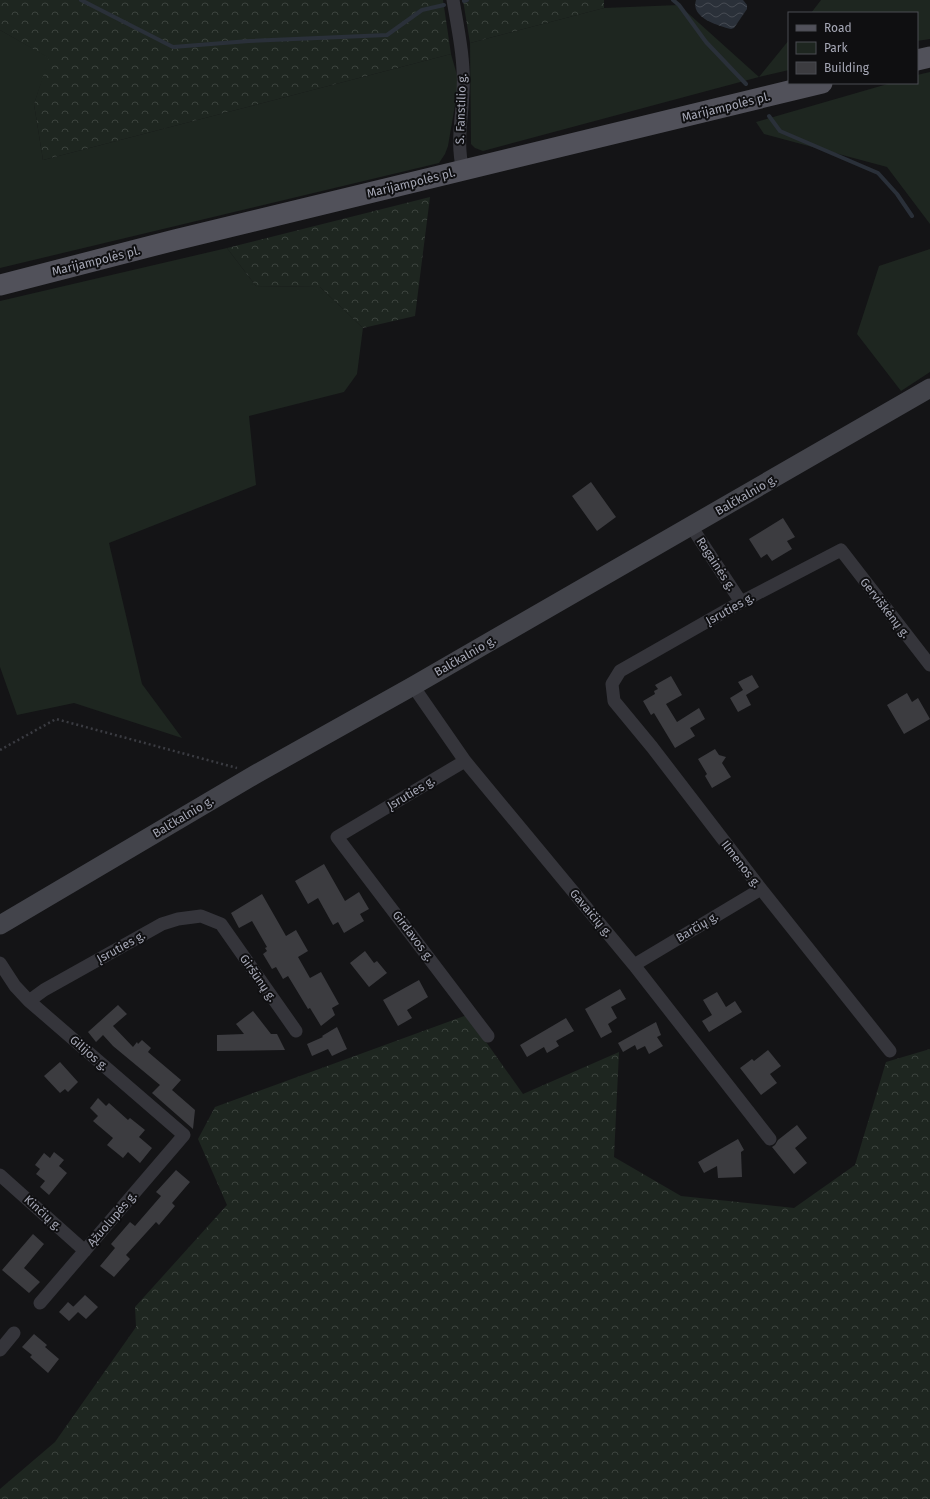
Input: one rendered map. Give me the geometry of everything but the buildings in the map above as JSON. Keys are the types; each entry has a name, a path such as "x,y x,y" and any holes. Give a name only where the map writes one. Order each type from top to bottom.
{"main road":[{"path":"918,60 930,57"},
{"name":"Marijampolės pl.","path":"0,285 182,238 818,84"}],"street":[{"name":"S. Fanstilio g.","path":"453,0 460,43 464,90 459,145 463,171"},
{"name":"Balčkalnio g.","path":"0,925 256,774 413,686 930,388"},
{"name":"Ragainės g.","path":"691,526 741,602"},
{"name":"Įsruties g.","path":"620,671 741,602 841,550"},
{"name":"Gerviškėnų g.","path":"841,550 930,665"},
{"name":"Ilmenos g.","path":"620,671 612,684 614,701 890,1051"},
{"name":"Gavaičių g.","path":"413,686 465,761 634,965 770,1139"},
{"name":"Įsruties g.","path":"337,837 465,761"},
{"name":"Girdavos g.","path":"337,837 488,1036"},
{"name":"Barčių g.","path":"634,965 761,889"},
{"name":"Įsruties g.","path":"29,1001 44,990 162,924 178,919 201,916 221,924"},
{"name":"Giršūnų g.","path":"221,924 296,1031"},
{"name":"Gilijos g.","path":"0,964 15,986 29,1001 184,1135"},
{"name":"Ąžuolupės g.","path":"40,1303 184,1135"},
{"name":"Kinčių g.","path":"0,1175 85,1251"},
{"path":"0,1350 14,1333"}],"path":[{"path":"0,750 56,719 256,774"}],"green space":[{"path":"0,0 443,0 451,54 43,160 34,104 49,58 0,30"},
{"path":"463,0 604,0 604,8 470,43"},
{"path":"821,0 930,0 930,39 918,41 918,12 812,12"},
{"path":"679,5 759,77 483,151 475,148 471,144 470,43 604,8"},
{"path":"0,30 50,58 34,104 43,160 451,54 459,82 448,146 439,163 0,268"},
{"path":"788,41 788,70 759,77"},
{"path":"930,72 930,224 887,167 764,134 756,122 888,84 918,84 918,75"},
{"path":"430,197 415,316 363,328 320,287 256,286 227,248"},
{"path":"227,248 256,286 320,287 363,328 357,374 344,392 249,416 256,485 109,543 142,684 182,738 74,703 17,715 0,667 0,301"},
{"path":"930,249 930,372 901,391 857,334 879,266"},
{"path":"467,1015 523,1094 619,1052 614,1157 681,1196 794,1208 855,1165 886,1062 930,1049 930,1499 0,1499 0,1489 55,1442 136,1327 135,1307 227,1205 198,1139 215,1107"}],"water":[{"path":"696,0 743,0 747,5 747,9 734,28 731,29 713,23 701,16 697,12 695,6"}],"waterway":[{"path":"81,0 173,47 249,41 387,35 422,10 444,5"},
{"path":"673,0 679,5 706,42 746,84"},
{"path":"769,116 780,131 878,173 897,194 912,216"}]}
